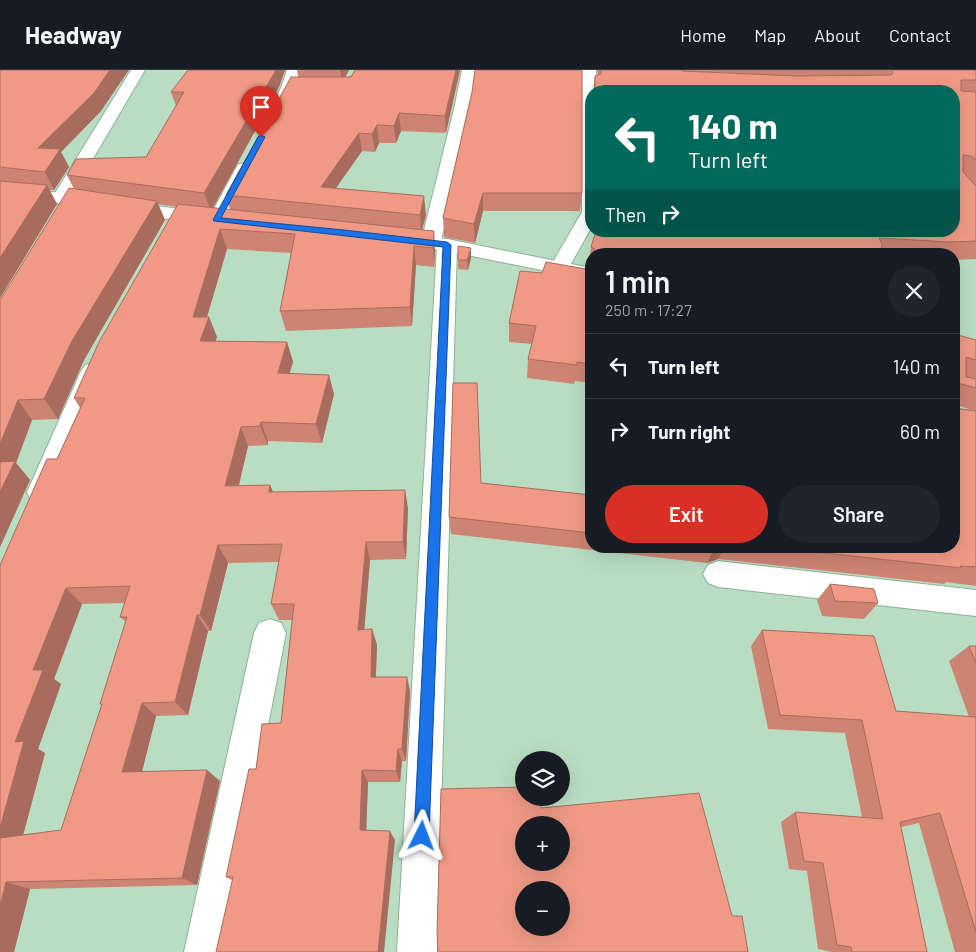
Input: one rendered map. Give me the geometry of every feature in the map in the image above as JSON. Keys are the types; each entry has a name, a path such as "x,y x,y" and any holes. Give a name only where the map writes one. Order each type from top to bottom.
{"street":[{"path":"65,204 138,70"},
{"path":"269,123 293,88 294,70"},
{"path":"417,952 439,243 469,70"},
{"path":"589,70 589,85"},
{"path":"217,220 250,158"},
{"path":"0,192 174,223 217,220 236,222"},
{"path":"560,267 585,223"},
{"path":"374,235 439,243 585,273"},
{"path":"29,516 102,353"},
{"path":"718,574 976,603"},
{"path":"204,952 270,633"}],"building":[{"path":"0,70 110,70 94,93 38,148 60,149 45,172 0,167"},
{"path":"188,70 276,70 204,193 67,175 76,159 146,157 184,92 171,92"},
{"path":"355,70 456,70 445,116 399,113 394,126 377,125 372,134 359,133 321,187 424,196 420,215 226,195 291,77 351,77"},
{"path":"475,70 582,70 582,193 483,193 474,224 443,218 472,92"},
{"path":"601,70 682,70 796,76 891,75 893,73 891,70 976,70 976,80 961,80 961,91 976,92 976,160 971,156 963,155 963,172 976,186 976,241 949,242 879,238 882,248 593,248 591,247 594,237 960,237 960,85 595,85 595,76 601,74"},
{"path":"0,181 47,185 0,258"},
{"path":"69,188 157,201 72,341 44,399 18,400 0,444 0,300"},
{"path":"178,204 434,231 433,248 414,246 410,307 280,311 295,234 220,229 193,317 209,317 200,341 287,342 278,373 329,375 316,424 261,422 260,426 241,427 225,486 270,485 269,492 405,490 403,542 366,542 358,630 372,629 371,677 407,677 402,749 398,749 396,771 362,770 360,830 390,831 378,952 216,952 233,877 226,877 249,769 256,769 262,724 281,723 294,604 271,604 282,544 218,545 200,615 197,615 175,702 142,703 122,772 207,770 182,878 6,882 0,906 0,838 61,830 102,704 100,704 127,617 120,617 130,586 66,588 33,670 43,670 15,742 24,741 0,828 0,565 47,459 57,459 85,398 74,398 99,342"},
{"path":"458,246 471,248 467,260 458,260"},
{"path":"546,262 585,269 585,363 577,362 577,365 528,359 536,326 509,323 520,271 542,273"},
{"path":"960,336 976,340 976,360 966,357 966,377 976,379 976,388 960,384"},
{"path":"453,383 477,383 481,483 585,494 585,532 449,517"},
{"path":"960,409 976,411 976,567 960,566 961,568 825,553 960,553"},
{"path":"15,461 0,492 0,462"},
{"path":"830,584 874,589 878,603 835,601"},
{"path":"762,630 874,636 896,711 976,717 976,932 940,813 900,822 927,952 852,952 851,947 837,945 823,863 804,861 795,812 883,819 862,720 780,715"},
{"path":"969,646 976,646 976,663"},
{"path":"515,787 515,806 541,806 541,808 699,793 732,916 742,916 748,952 438,952 441,789"}],"route":[{"path":"261,137 217,220 344,232 447,245 422,836"}]}
